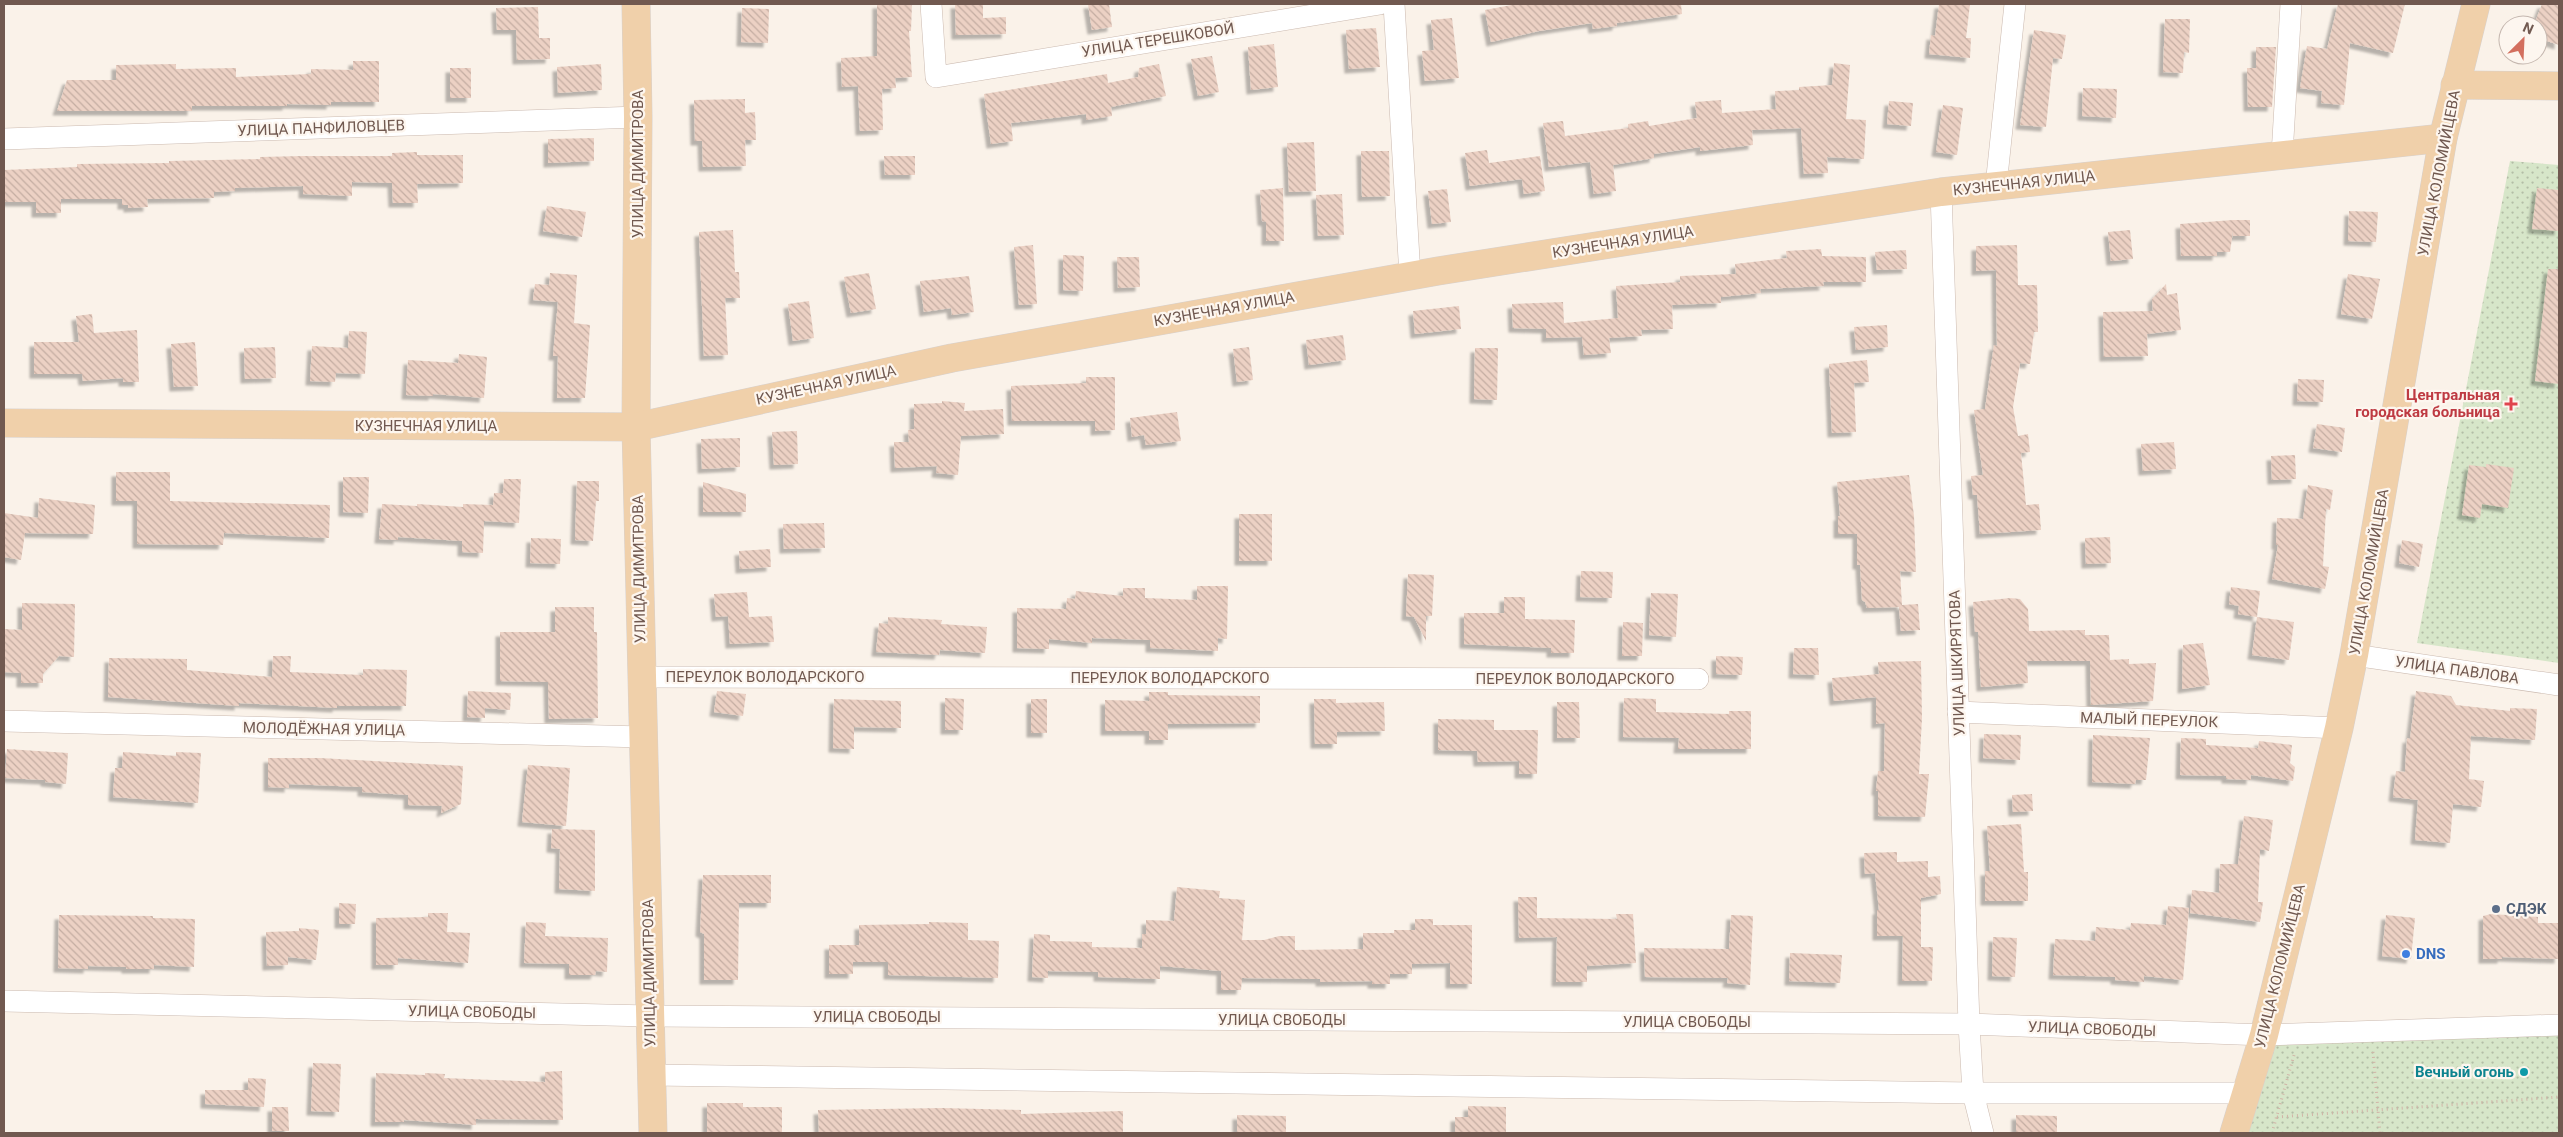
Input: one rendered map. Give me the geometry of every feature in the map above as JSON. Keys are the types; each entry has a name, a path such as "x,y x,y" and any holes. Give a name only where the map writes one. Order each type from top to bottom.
{"main road":[{"name":"УЛИЦА ДИМИТРОВА","path":"636,4 638,117 636,427 653,1133"},
{"name":"УЛИЦА КОЛОМИЙЦЕВА","path":"2234,1133 2264,1034 2339,728 2354,656 2443,138 2476,4"},
{"path":"2455,84 2559,86"},
{"name":"КУЗНЕЧНАЯ УЛИЦА","path":"4,423 636,427 952,358 1410,276 1941,192 2443,138"}],"street":[{"name":"УЛИЦА ТЕРЕШКОВОЙ","path":"931,4 936,76 1380,4"},
{"path":"1394,4 1410,276"},
{"path":"1996,186 2015,4"},
{"path":"2282,155 2291,4"},
{"name":"УЛИЦА ПАНФИЛОВЦЕВ","path":"4,140 638,117"},
{"name":"УЛИЦА ШКИРЯТОВА","path":"1941,192 1969,1024 1973,1093 1983,1133"},
{"name":"УЛИЦА ПАВЛОВА","path":"2354,656 2559,685"},
{"name":"ПЕРЕУЛОК ВОЛОДАРСКОГО","path":"642,677 1698,679"},
{"name":"МАЛЫЙ ПЕРЕУЛОК","path":"1958,712 2339,728"},
{"name":"МОЛОДЁЖНАЯ УЛИЦА","path":"4,720 643,737"},
{"name":"УЛИЦА СВОБОДЫ","path":"4,1001 650,1016 1969,1024 2264,1034 2559,1025"},
{"path":"651,1075 1973,1093 2245,1093"}],"path":[{"path":"2371,1031 2380,1133"},
{"path":"2272,1133 2301,1033"},
{"path":"2277,1117 2559,1097"}],"green space":[{"name":"Центральная городская больница","path":"2510,161 2559,165 2559,663 2417,643"},
{"path":"2559,1024 2559,1133 2236,1133 2264,1035"}],"building":[{"path":"877,4 912,4 911,31 909,31 912,77 895,78 896,88 882,89 883,130 860,131 858,86 842,87 841,58 877,56"},
{"path":"955,4 983,4 983,18 1006,17 1006,34 956,35"},
{"path":"1088,4 1109,4 1112,27 1092,30"},
{"path":"1517,4 1681,4 1682,14 1617,23 1617,26 1593,29 1592,23 1539,31 1491,42 1485,10"},
{"path":"1939,4 1970,4 1966,38 1971,38 1970,58 1929,54 1931,35 1935,36"},
{"path":"2338,4 2405,4 2393,53 2350,43 2344,105 2321,103 2322,91 2300,88 2307,46 2327,49"},
{"path":"2542,4 2559,4 2559,45 2548,41 2548,15 2538,15"},
{"path":"538,7 539,38 550,38 550,59 517,60 516,30 497,30 496,8"},
{"path":"742,8 769,9 768,43 741,42"},
{"path":"1452,18 1459,78 1425,81 1422,51 1434,50 1431,20"},
{"path":"2165,19 2190,19 2189,53 2184,52 2183,73 2163,72"},
{"path":"1376,28 1380,67 1349,69 1346,30"},
{"path":"2034,30 2066,35 2062,59 2053,58 2046,127 2020,125"},
{"path":"1274,44 1278,87 1251,90 1248,47"},
{"path":"2256,47 2276,47 2272,107 2248,107 2247,68 2256,68"},
{"path":"1212,56 1219,92 1198,96 1191,59"},
{"path":"353,61 379,61 379,102 331,102 331,105 287,104 287,106 192,106 192,111 57,111 67,80 116,80 116,65 176,64 176,69 236,68 236,77 311,74 311,69 353,70"},
{"path":"1834,63 1850,65 1846,119 1866,120 1864,159 1827,157 1828,173 1804,174 1801,128 1752,130 1753,145 1700,151 1700,147 1654,154 1654,158 1613,165 1616,191 1594,194 1590,162 1549,167 1543,123 1563,121 1565,136 1628,128 1628,124 1648,121 1649,126 1697,118 1695,102 1721,100 1722,113 1776,109 1775,91 1799,90 1799,87 1832,85"},
{"path":"601,64 602,90 558,93 557,67"},
{"path":"1159,64 1166,96 1111,107 1112,116 1086,120 1086,114 1011,123 1013,141 991,144 984,94 1107,74 1108,83 1138,77 1139,68"},
{"path":"450,68 471,68 471,98 450,98"},
{"path":"2083,88 2117,89 2116,118 2082,116"},
{"path":"745,99 745,113 755,112 756,140 745,140 746,166 703,167 702,141 695,141 694,100"},
{"path":"1889,101 1913,103 1911,126 1887,124"},
{"path":"1943,105 1963,108 1957,155 1936,152"},
{"path":"594,138 594,161 548,163 548,139"},
{"path":"1314,142 1316,191 1289,192 1287,143"},
{"path":"1487,150 1489,163 1540,156 1545,191 1524,194 1522,179 1470,186 1465,153"},
{"path":"1361,151 1389,151 1390,196 1362,197"},
{"path":"417,152 417,155 463,155 463,183 417,184 418,203 393,203 392,183 352,182 352,196 303,194 303,186 235,188 235,191 214,192 214,198 147,199 148,207 128,208 128,205 122,205 122,199 61,199 61,213 36,213 36,202 4,202 4,170 77,167 77,164 169,163 169,161 260,159 260,157 392,156 392,153"},
{"path":"884,156 915,156 915,175 885,175"},
{"path":"1283,188 1284,241 1266,241 1266,222 1262,221 1260,190"},
{"path":"2537,188 2559,190 2559,231 2532,229"},
{"path":"1447,189 1451,222 1432,224 1428,191"},
{"path":"1342,194 1344,235 1318,236 1316,195"},
{"path":"547,206 586,212 582,237 543,231"},
{"path":"2349,211 2378,212 2376,242 2348,241"},
{"path":"2250,220 2250,236 2233,236 2233,231 2230,252 2217,252 2217,256 2181,256 2180,224"},
{"path":"733,230 735,272 739,272 740,298 725,298 728,355 704,356 699,232"},
{"path":"2130,230 2133,259 2111,261 2108,232"},
{"path":"1033,245 1037,304 1019,305 1014,247"},
{"path":"2017,245 2018,285 2037,285 2038,332 2034,332 2030,364 2020,363 2013,407 2018,436 2028,434 2030,452 2021,453 2026,505 2039,504 2041,530 1980,534 1977,495 1973,495 1971,476 1983,475 1974,410 1985,409 1994,345 1997,346 1996,270 1976,271 1976,246"},
{"path":"1821,249 1822,256 1866,257 1866,282 1823,282 1824,286 1760,289 1761,293 1721,297 1721,303 1672,305 1673,329 1641,330 1642,336 1609,338 1611,353 1584,355 1582,337 1546,338 1546,329 1513,328 1512,304 1563,302 1564,323 1618,318 1616,286 1680,282 1680,276 1736,274 1735,264 1787,258 1786,251"},
{"path":"1906,250 1907,269 1877,270 1875,252"},
{"path":"1063,255 1084,256 1083,291 1063,290"},
{"path":"1117,257 1139,257 1140,287 1118,288"},
{"path":"2548,269 2559,269 2559,384 2535,381"},
{"path":"550,273 577,275 574,323 590,325 585,398 557,398 558,356 553,356 558,302 533,300 535,284 549,285"},
{"path":"869,273 876,309 851,313 844,277"},
{"path":"2348,274 2380,279 2372,319 2341,314"},
{"path":"969,276 974,312 952,315 951,308 924,312 920,281"},
{"path":"2166,284 2167,295 2177,293 2181,330 2147,334 2148,356 2104,357 2103,312 2153,311 2152,299"},
{"path":"809,301 814,338 793,341 788,304"},
{"path":"1459,306 1461,329 1415,334 1413,311"},
{"path":"92,314 94,333 137,330 139,382 123,382 123,378 83,381 82,374 34,374 34,342 79,342 76,316"},
{"path":"1887,325 1888,347 1856,350 1854,327"},
{"path":"349,331 367,332 365,374 336,373 335,382 310,381 312,346 348,348"},
{"path":"1343,335 1346,360 1309,365 1306,340"},
{"path":"195,342 198,386 174,387 171,344"},
{"path":"275,347 276,378 245,379 244,348"},
{"path":"1249,347 1253,380 1237,382 1233,349"},
{"path":"1475,348 1498,348 1497,400 1474,399"},
{"path":"459,354 487,357 484,398 433,394 433,396 406,395 408,360 458,363"},
{"path":"1867,360 1869,382 1854,383 1856,432 1832,433 1829,364"},
{"path":"1086,377 1115,377 1115,430 1095,431 1095,421 1012,421 1011,386 1086,383"},
{"path":"2298,379 2324,380 2323,402 2297,401"},
{"path":"942,401 965,403 964,411 1003,409 1004,434 961,436 958,475 936,473 937,466 895,468 894,442 909,442 908,430 914,429 914,404 942,403"},
{"path":"1177,412 1181,441 1146,445 1144,435 1132,437 1130,418"},
{"path":"2317,424 2345,428 2342,452 2313,448"},
{"path":"797,431 798,464 774,465 772,432"},
{"path":"740,438 740,467 702,469 701,439"},
{"path":"2174,442 2176,469 2143,471 2141,444"},
{"path":"2295,455 2296,479 2272,480 2271,456"},
{"path":"2486,464 2514,468 2508,508 2482,504 2480,518 2462,515 2469,465 2486,467"},
{"path":"116,472 170,472 170,501 330,505 329,538 224,533 223,545 137,544 137,501 116,501"},
{"path":"1909,475 1914,516 1916,572 1900,571 1902,605 1918,604 1920,630 1901,631 1899,607 1867,608 1862,600 1860,565 1857,565 1857,534 1838,534 1838,516 1840,516 1837,482"},
{"path":"343,477 369,477 368,513 343,512"},
{"path":"504,479 521,479 519,523 484,521 483,553 462,552 462,541 398,537 398,540 379,539 382,504 463,507 463,504 493,505 494,493 503,493"},
{"path":"577,481 599,481 599,501 596,501 593,541 575,540"},
{"path":"703,482 746,494 746,512 703,512"},
{"path":"2308,485 2333,490 2330,510 2326,509 2323,566 2329,567 2325,589 2272,579 2278,545 2276,545 2277,518 2303,519"},
{"path":"39,498 95,505 93,534 25,533 21,560 4,557 4,513 38,518"},
{"path":"1239,514 1272,514 1272,561 1239,561"},
{"path":"824,523 825,548 784,549 783,524"},
{"path":"2110,537 2111,563 2086,564 2085,538"},
{"path":"531,538 561,539 560,564 530,563"},
{"path":"2402,540 2423,544 2419,567 2399,563"},
{"path":"770,549 771,567 740,569 739,551"},
{"path":"1581,571 1613,572 1612,598 1580,597"},
{"path":"1408,574 1434,575 1432,616 1426,616 1426,641 1414,617 1406,616"},
{"path":"1197,586 1228,586 1227,639 1218,638 1218,651 1150,648 1150,640 1092,638 1092,643 1049,639 1049,649 1017,648 1017,608 1066,609 1067,598 1075,599 1076,591 1123,596 1123,588 1145,588 1145,598 1197,600"},
{"path":"2231,587 2260,591 2257,617 2238,614 2239,606 2229,604"},
{"path":"747,592 749,617 772,616 774,642 730,644 728,616 716,617 714,594"},
{"path":"1651,593 1678,594 1676,637 1649,635"},
{"path":"1504,597 1525,597 1525,619 1575,620 1574,653 1551,653 1551,648 1464,644 1464,613 1504,613"},
{"path":"2010,598 2020,599 2028,609 2029,631 2085,630 2085,635 2109,635 2110,660 2129,659 2129,664 2156,663 2153,701 2091,705 2090,661 2027,661 2028,683 1981,687 1978,632 1975,632 1973,602"},
{"path":"22,603 75,604 74,657 59,656 43,674 43,683 21,683 21,673 4,672 4,629 22,630"},
{"path":"555,607 594,607 594,632 597,632 598,718 549,719 548,682 500,681 500,632 555,632"},
{"path":"888,617 942,620 941,624 987,627 985,653 940,650 939,655 876,652 879,623 888,624"},
{"path":"2257,617 2294,622 2289,660 2252,655"},
{"path":"1623,622 1643,623 1642,656 1622,656"},
{"path":"2203,643 2210,685 2182,689 2183,645"},
{"path":"1794,648 1818,648 1819,675 1793,674"},
{"path":"273,656 291,656 290,672 363,675 363,669 407,670 406,706 337,706 337,708 239,703 239,706 108,697 109,658 187,659 187,670 272,677"},
{"path":"1716,656 1743,657 1742,675 1716,674"},
{"path":"1921,661 1922,718 1919,774 1929,774 1925,817 1878,816 1878,791 1876,791 1878,771 1884,771 1885,723 1876,724 1876,697 1834,701 1832,678 1879,674 1878,662"},
{"path":"468,691 511,693 510,710 485,708 485,718 467,717"},
{"path":"717,691 746,694 743,716 714,712"},
{"path":"2416,691 2451,696 2456,705 2510,711 2510,708 2537,709 2535,740 2471,736 2469,779 2484,781 2481,807 2453,804 2450,843 2415,840 2418,800 2393,797 2396,771 2405,772 2407,738 2410,739"},
{"path":"1149,692 1168,692 1168,695 1260,696 1260,723 1168,724 1168,740 1149,740 1149,731 1105,731 1105,700 1149,701"},
{"path":"945,698 964,699 963,730 945,730"},
{"path":"1624,698 1656,699 1656,712 1729,714 1729,711 1751,711 1751,749 1678,749 1679,738 1623,737"},
{"path":"834,699 901,701 901,728 854,727 854,749 833,748"},
{"path":"1031,699 1047,699 1047,733 1031,733"},
{"path":"1314,699 1336,699 1336,703 1384,702 1385,731 1337,732 1337,744 1315,744"},
{"path":"1557,702 1579,702 1580,738 1557,738"},
{"path":"1438,719 1494,720 1494,730 1538,730 1537,774 1519,774 1519,761 1478,762 1477,751 1438,750"},
{"path":"1984,734 2021,735 2020,760 1983,758"},
{"path":"2093,735 2150,738 2146,780 2136,780 2135,784 2092,782"},
{"path":"2181,738 2206,739 2206,745 2258,748 2259,741 2292,745 2290,763 2295,767 2293,781 2251,775 2251,780 2226,779 2226,776 2180,775"},
{"path":"7,749 68,753 66,784 45,782 45,780 5,778"},
{"path":"123,752 176,756 176,752 201,753 198,803 113,797 115,768 122,768"},
{"path":"268,758 320,758 463,766 461,804 441,813 442,806 408,805 408,795 362,792 362,787 289,784 289,788 268,787"},
{"path":"528,765 570,768 566,826 522,822"},
{"path":"2032,794 2033,811 2013,812 2012,795"},
{"path":"2244,816 2273,820 2269,851 2260,849 2258,902 2263,902 2260,922 2190,913 2192,890 2219,893 2220,864 2238,864"},
{"path":"2021,824 2024,872 2028,872 2028,901 1985,901 1985,871 1990,871 1987,826"},
{"path":"552,829 595,830 595,891 559,889 560,849 551,848"},
{"path":"1897,852 1897,862 1928,861 1928,877 1940,876 1941,894 1921,898 1921,947 1933,947 1932,981 1902,981 1903,936 1877,936 1877,910 1879,910 1875,873 1865,874 1864,853"},
{"path":"703,875 771,875 771,903 739,903 738,980 704,980 704,934 700,932"},
{"path":"1177,887 1220,891 1219,898 1245,900 1242,940 1264,940 1279,936 1295,936 1295,950 1363,949 1363,933 1394,933 1394,930 1415,930 1415,919 1433,919 1433,925 1472,925 1472,984 1450,984 1450,963 1412,964 1412,974 1390,974 1390,984 1372,984 1372,981 1320,982 1320,979 1242,978 1241,990 1221,990 1221,971 1160,966 1160,979 1098,977 1098,972 1048,971 1048,978 1032,977 1034,934 1050,935 1050,941 1092,942 1092,947 1142,948 1142,934 1146,934 1146,920 1174,921"},
{"path":"1518,897 1537,897 1537,918 1617,919 1616,914 1633,914 1636,963 1587,966 1587,982 1556,982 1557,937 1519,938"},
{"path":"339,903 356,904 355,924 339,924"},
{"path":"2168,906 2189,908 2183,980 2144,976 2144,982 2115,980 2115,977 2053,975 2055,939 2095,941 2096,927 2130,930 2131,923 2166,925"},
{"path":"428,913 448,913 447,932 470,933 468,963 398,958 398,965 376,965 376,918 428,917"},
{"path":"2491,914 2538,917 2538,923 2559,923 2559,959 2502,957 2502,959 2483,959 2483,916"},
{"path":"59,915 153,916 153,918 195,919 194,967 154,965 154,969 88,966 88,969 58,968"},
{"path":"1731,915 1753,916 1750,985 1727,983 1728,978 1645,977 1644,948 1729,949"},
{"path":"2386,915 2415,918 2411,959 2382,956"},
{"path":"526,922 546,923 545,936 608,938 607,972 596,971 595,975 569,975 569,964 524,963"},
{"path":"929,922 968,923 968,940 999,941 998,978 888,975 888,962 853,962 853,974 829,974 829,945 859,945 859,925 929,924"},
{"path":"299,928 319,930 316,960 288,957 288,965 267,966 266,932 299,931"},
{"path":"1993,937 2017,938 2015,977 1992,976"},
{"path":"1790,953 1842,955 1840,983 1789,981"},
{"path":"313,1063 341,1064 339,1112 311,1111"},
{"path":"562,1071 563,1120 476,1119 476,1125 404,1120 404,1122 375,1122 376,1073 445,1074 444,1078 545,1082 545,1072"},
{"path":"248,1078 266,1079 264,1107 205,1104 205,1090 248,1090"},
{"path":"707,1103 743,1103 743,1107 782,1107 782,1133 707,1133"},
{"path":"1468,1106 1506,1107 1506,1133 1455,1133 1455,1117 1468,1117"},
{"path":"272,1107 288,1107 289,1131 272,1131"},
{"path":"942,1108 1021,1110 1021,1114 1123,1111 1123,1133 819,1133 818,1110"},
{"path":"1237,1115 1286,1116 1286,1133 1237,1133"},
{"path":"2016,1115 2057,1116 2057,1133 2016,1133"}],"place":[{"name":"Центральная городская больница","path":"2511,404"},
{"name":"СДЭК","path":"2496,909"},
{"name":"DNS","path":"2406,954"},
{"name":"Вечный огонь","path":"2524,1072"}]}
